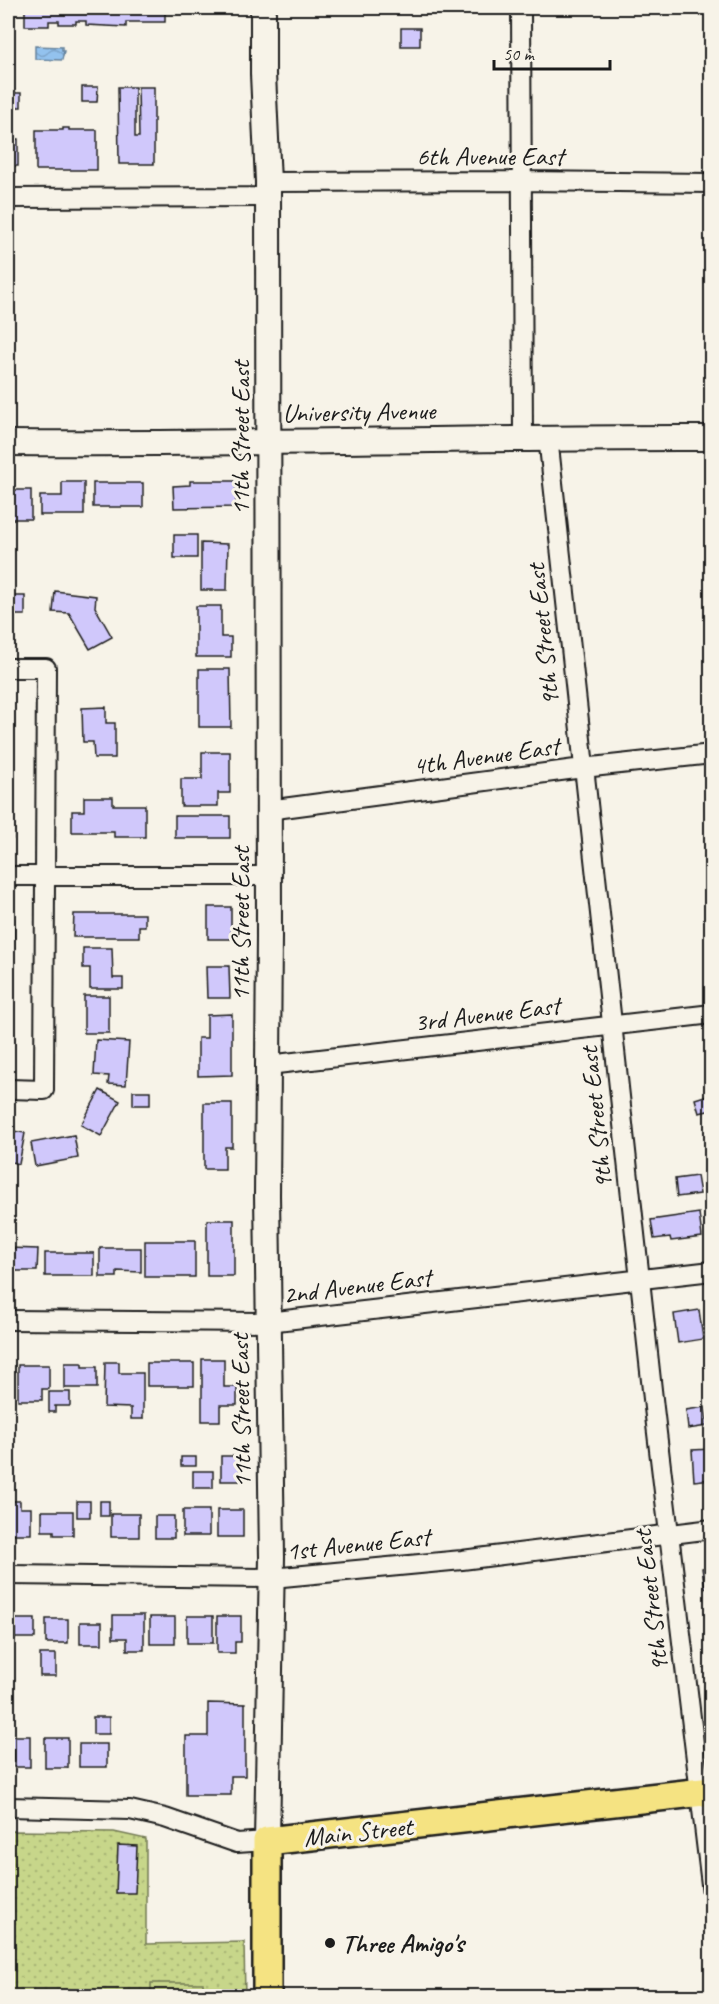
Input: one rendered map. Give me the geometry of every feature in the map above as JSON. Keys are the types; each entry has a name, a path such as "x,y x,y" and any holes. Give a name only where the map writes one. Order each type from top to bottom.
{"main road":[{"name":"Main Street","path":"267,1841 705,1792"},
{"path":"267,1841 267,1996"}],"street":[{"name":"11th Street East","path":"263,8 263,74 268,190 268,1322 272,1578 267,1841"},
{"path":"521,8 523,438"},
{"name":"6th Avenue East","path":"8,198 522,181 711,183"},
{"name":"University Avenue","path":"8,443 153,444 548,437 711,438"},
{"name":"9th Street East","path":"548,437 669,1533 705,1792 711,1893"},
{"path":"8,668 46,668 44,1090 8,1089"},
{"name":"4th Avenue East","path":"268,810 584,768 711,754"},
{"path":"8,876 268,876"},
{"name":"3rd Avenue East","path":"268,1065 711,1014"},
{"name":"2nd Avenue East","path":"8,1320 268,1322 711,1271"},
{"name":"1st Avenue East","path":"8,1575 272,1578 462,1560 711,1529"},
{"name":"Main Street","path":"8,1807 130,1810 165,1818 237,1844 267,1841"}],"green space":[{"path":"8,1831 114,1832 146,1839 146,1944 244,1942 245,1996 8,1996"},
{"path":"151,1983 203,1983 203,1996 151,1996"}],"water":[{"path":"35,46 62,47 64,51 62,60 35,59"}],"building":[{"path":"25,8 165,8 165,22 126,22 126,27 86,25 86,21 76,21 76,24 59,24 59,21 49,21 49,26 25,26"},
{"path":"401,28 420,28 420,46 401,46"},
{"path":"82,87 98,87 97,102 82,102"},
{"path":"118,87 135,87 135,137 139,137 138,87 154,87 154,164 119,164"},
{"path":"8,93 21,93 21,107 8,107"},
{"path":"63,128 97,130 97,170 36,170 36,130 63,130"},
{"path":"8,139 18,139 18,166 8,166"},
{"path":"190,481 236,481 236,507 174,508 173,486 190,485"},
{"path":"62,482 84,482 84,515 40,515 40,496 62,496"},
{"path":"93,483 143,483 143,507 93,507"},
{"path":"8,490 31,490 31,519 8,519"},
{"path":"174,535 197,535 197,558 174,558"},
{"path":"201,543 228,544 227,590 201,590"},
{"path":"55,591 96,596 95,607 112,637 90,649 69,613 53,612"},
{"path":"8,596 25,596 25,615 8,615"},
{"path":"196,606 221,606 221,637 231,637 231,657 196,657"},
{"path":"199,669 230,669 231,727 199,727"},
{"path":"106,707 106,723 115,723 115,758 94,758 93,742 83,742 82,708"},
{"path":"8,709 11,709 11,733 8,733"},
{"path":"202,752 230,752 230,793 218,793 218,806 181,806 181,779 202,779"},
{"path":"84,797 113,797 113,805 145,805 145,837 114,837 114,832 72,832 72,811 84,811"},
{"path":"8,807 11,807 12,839 8,839"},
{"path":"175,816 230,816 230,838 175,838"},
{"path":"208,907 231,907 231,939 208,939"},
{"path":"74,914 145,914 145,926 139,926 139,937 73,937"},
{"path":"8,919 14,919 14,954 8,954"},
{"path":"83,948 112,948 113,978 123,978 123,989 90,989 90,968 83,968"},
{"path":"206,966 229,966 230,998 207,998"},
{"path":"84,996 109,996 109,1033 84,1033"},
{"path":"232,1014 232,1075 198,1076 198,1038 207,1038 207,1015"},
{"path":"96,1040 129,1042 126,1085 108,1084 109,1076 94,1075"},
{"path":"712,1070 712,1095 710,1095 708,1071"},
{"path":"100,1090 120,1101 101,1136 81,1125"},
{"path":"133,1091 150,1091 150,1105 133,1105"},
{"path":"708,1095 712,1110 699,1113 695,1099"},
{"path":"204,1103 232,1103 232,1147 225,1147 225,1169 204,1169"},
{"path":"8,1130 25,1133 19,1164 8,1161"},
{"path":"74,1135 78,1158 35,1166 31,1143"},
{"path":"697,1176 700,1194 677,1197 675,1179"},
{"path":"699,1213 702,1237 671,1241 670,1237 654,1239 651,1220"},
{"path":"207,1220 234,1220 234,1276 207,1276"},
{"path":"145,1241 195,1241 195,1277 145,1277"},
{"path":"8,1248 38,1249 37,1271 14,1271 14,1274 8,1274"},
{"path":"100,1248 141,1248 141,1272 117,1271 117,1277 100,1277"},
{"path":"45,1253 94,1253 94,1276 45,1276"},
{"path":"699,1310 703,1339 678,1343 674,1314"},
{"path":"708,1310 712,1310 712,1346"},
{"path":"202,1359 224,1359 224,1387 237,1387 237,1405 220,1405 220,1421 202,1421"},
{"path":"105,1362 119,1362 119,1373 143,1373 143,1419 131,1419 131,1408 104,1407"},
{"path":"65,1363 82,1363 82,1367 97,1367 97,1388 65,1388"},
{"path":"147,1363 194,1363 194,1386 147,1386"},
{"path":"18,1365 49,1365 49,1389 42,1389 42,1400 18,1400"},
{"path":"49,1392 70,1392 70,1406 55,1406 55,1412 49,1412"},
{"path":"705,1407 707,1426 688,1429 686,1410"},
{"path":"712,1449 712,1479 694,1481 692,1450"},
{"path":"221,1456 240,1456 240,1481 221,1481"},
{"path":"181,1457 196,1457 196,1466 181,1466"},
{"path":"193,1471 213,1471 213,1488 193,1488"},
{"path":"8,1501 20,1501 20,1508 31,1508 31,1534 8,1534"},
{"path":"77,1501 90,1501 90,1517 77,1517"},
{"path":"100,1501 109,1501 109,1516 100,1516"},
{"path":"183,1510 209,1510 209,1536 183,1536"},
{"path":"217,1510 243,1510 243,1537 217,1537"},
{"path":"42,1511 73,1511 73,1535 54,1535 54,1531 42,1531"},
{"path":"111,1514 139,1514 139,1537 111,1537"},
{"path":"155,1516 174,1516 174,1538 155,1538"},
{"path":"712,1566 712,1588 705,1588 702,1568"},
{"path":"113,1615 144,1615 144,1650 127,1650 127,1638 113,1638"},
{"path":"187,1616 213,1616 213,1643 187,1643"},
{"path":"217,1616 241,1616 241,1642 235,1642 235,1653 217,1653"},
{"path":"150,1617 175,1617 175,1644 150,1644"},
{"path":"15,1619 35,1619 35,1638 15,1638"},
{"path":"46,1619 68,1619 68,1643 46,1643"},
{"path":"80,1622 102,1622 102,1644 80,1644"},
{"path":"40,1654 56,1654 56,1676 40,1676"},
{"path":"208,1703 245,1704 245,1776 231,1776 231,1795 186,1795 186,1736 208,1736"},
{"path":"93,1717 109,1717 109,1734 93,1734"},
{"path":"8,1736 30,1736 30,1767 14,1767 14,1749 8,1749"},
{"path":"45,1738 68,1738 68,1768 45,1768"},
{"path":"79,1744 107,1744 107,1767 79,1767"},
{"path":"118,1845 137,1846 135,1893 116,1893"}],"place":[{"name":"Three Amigo's","path":"330,1943"}]}
